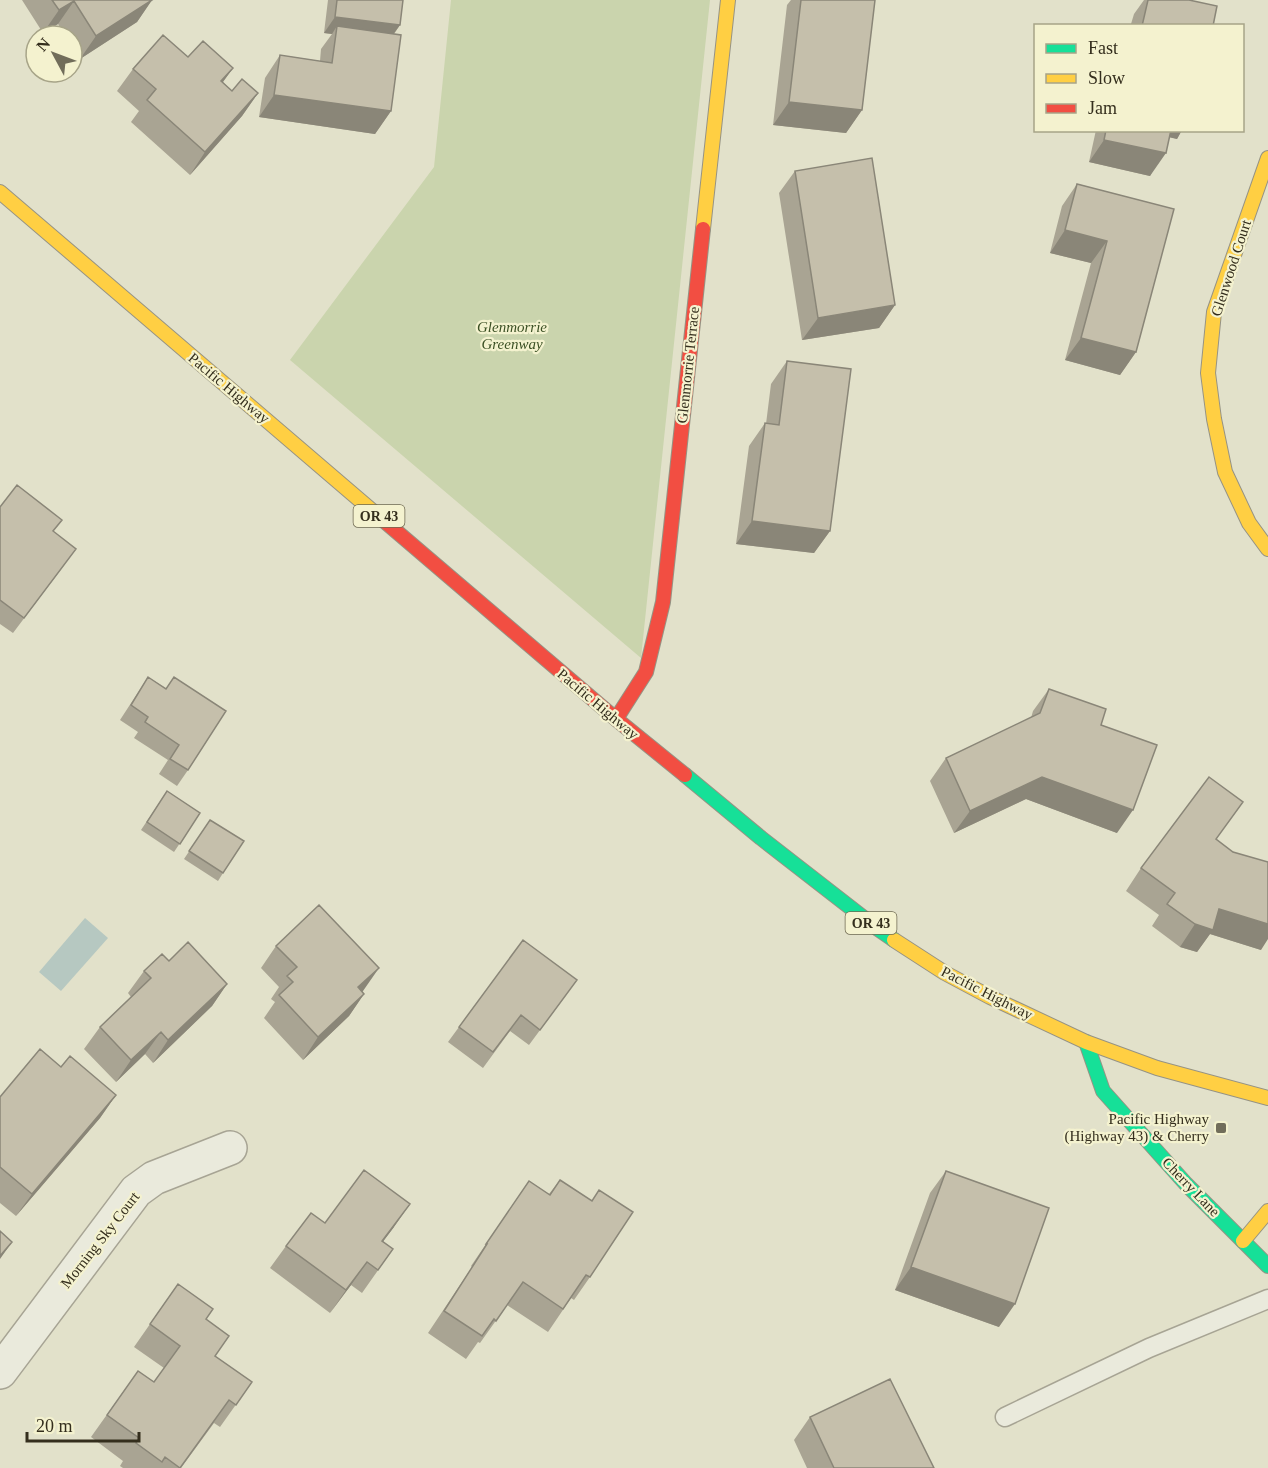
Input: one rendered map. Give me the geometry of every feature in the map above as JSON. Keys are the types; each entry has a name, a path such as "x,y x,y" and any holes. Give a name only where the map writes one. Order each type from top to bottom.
{"main road":[{"name":"Glenmorrie Terrace","path":"616,719 646,672 663,602 728,0"},
{"name":"Glenwood Court","path":"1268,158 1214,312 1208,373 1214,419 1225,472 1249,524 1268,549"},
{"name":"Pacific Highway","path":"0,192 616,719 760,838 878,929 945,973 1086,1042 1157,1068 1268,1098"},
{"name":"Cherry Lane","path":"1086,1042 1103,1091 1186,1184 1268,1266"},
{"path":"1243,1241 1268,1211"}],"street":[{"name":"Morning Sky Court","path":"0,1371 136,1191 154,1178 230,1148"}],"lane":[{"path":"1005,1417 1149,1348 1268,1299"}],"green space":[{"name":"Glenmorrie Greenway","path":"451,0 710,0 641,658 290,360 434,167"}],"shaded area":[{"path":"85,918 108,938 61,991 39,972"}],"building":[{"path":"52,0 152,0 96,36 74,1 59,10"},
{"path":"337,0 403,0 400,25 335,17"},
{"path":"801,0 875,0 862,110 789,102"},
{"path":"1148,0 1189,0 1217,6 1213,24 1142,24"},
{"path":"337,26 401,35 391,111 274,95 280,55 332,63"},
{"path":"163,35 188,57 203,41 233,68 221,81 232,91 242,79 258,93 205,152 147,100 156,89 133,69"},
{"path":"1106,132 1171,132 1166,153 1104,140"},
{"path":"872,158 895,305 818,318 795,171"},
{"path":"1077,184 1174,209 1136,352 1081,338 1107,241 1065,230"},
{"path":"787,361 851,369 830,531 752,521 765,423 779,425"},
{"path":"17,485 62,520 53,531 76,549 24,618 0,600 0,507"},
{"path":"148,677 166,689 174,677 226,711 188,770 170,759 179,745 145,722 148,717 131,705"},
{"path":"1049,689 1106,709 1101,725 1157,745 1133,810 1042,777 970,811 946,758 1040,713"},
{"path":"1209,777 1243,802 1216,839 1233,852 1268,862 1268,924 1219,909 1213,930 1195,924 1167,904 1175,893 1141,868"},
{"path":"167,791 200,813 180,844 147,822"},
{"path":"210,820 244,841 223,873 189,851"},
{"path":"319,905 379,968 358,987 364,994 318,1037 279,995 293,982 287,976 297,967 276,946"},
{"path":"523,940 577,980 540,1030 521,1015 493,1052 459,1027"},
{"path":"188,942 227,984 168,1040 161,1032 131,1060 100,1027 151,978 144,971 162,954 169,961"},
{"path":"40,1049 61,1067 70,1056 116,1095 32,1194 0,1167 0,1097"},
{"path":"364,1170 410,1204 382,1241 393,1249 378,1270 367,1262 346,1290 286,1246 311,1213 325,1223"},
{"path":"946,1171 1049,1208 1015,1304 911,1267"},
{"path":"560,1180 592,1201 599,1190 633,1212 590,1277 586,1275 563,1309 523,1282 496,1321 494,1319 482,1336 444,1311 529,1181 550,1195"},
{"path":"0,1231 12,1242 0,1256"},
{"path":"178,1284 213,1309 206,1319 229,1336 215,1356 252,1382 236,1405 229,1400 180,1468 165,1457 162,1462 136,1443 139,1438 107,1415 138,1371 154,1382 180,1346 150,1324"},
{"path":"890,1379 934,1468 834,1468 810,1417"}],"traffic: fast":[{"path":"685,775 761,838 894,940"},
{"path":"1086,1042 1103,1091 1186,1184 1268,1266"}],"traffic: slow":[{"path":"703,229 728,0"},
{"path":"1268,158 1214,312 1208,373 1214,419 1225,472 1249,523 1268,549"},
{"path":"0,192 376,514"},
{"path":"894,940 945,973 990,997 1086,1042 1157,1068 1268,1098"},
{"path":"1243,1241 1268,1211"}],"traffic: jam":[{"path":"616,719 646,672 663,602 703,229"},
{"path":"376,514 685,775"}],"place":[{"name":"Pacific Highway (Highway 43) & Cherry","path":"1221,1128"}]}
